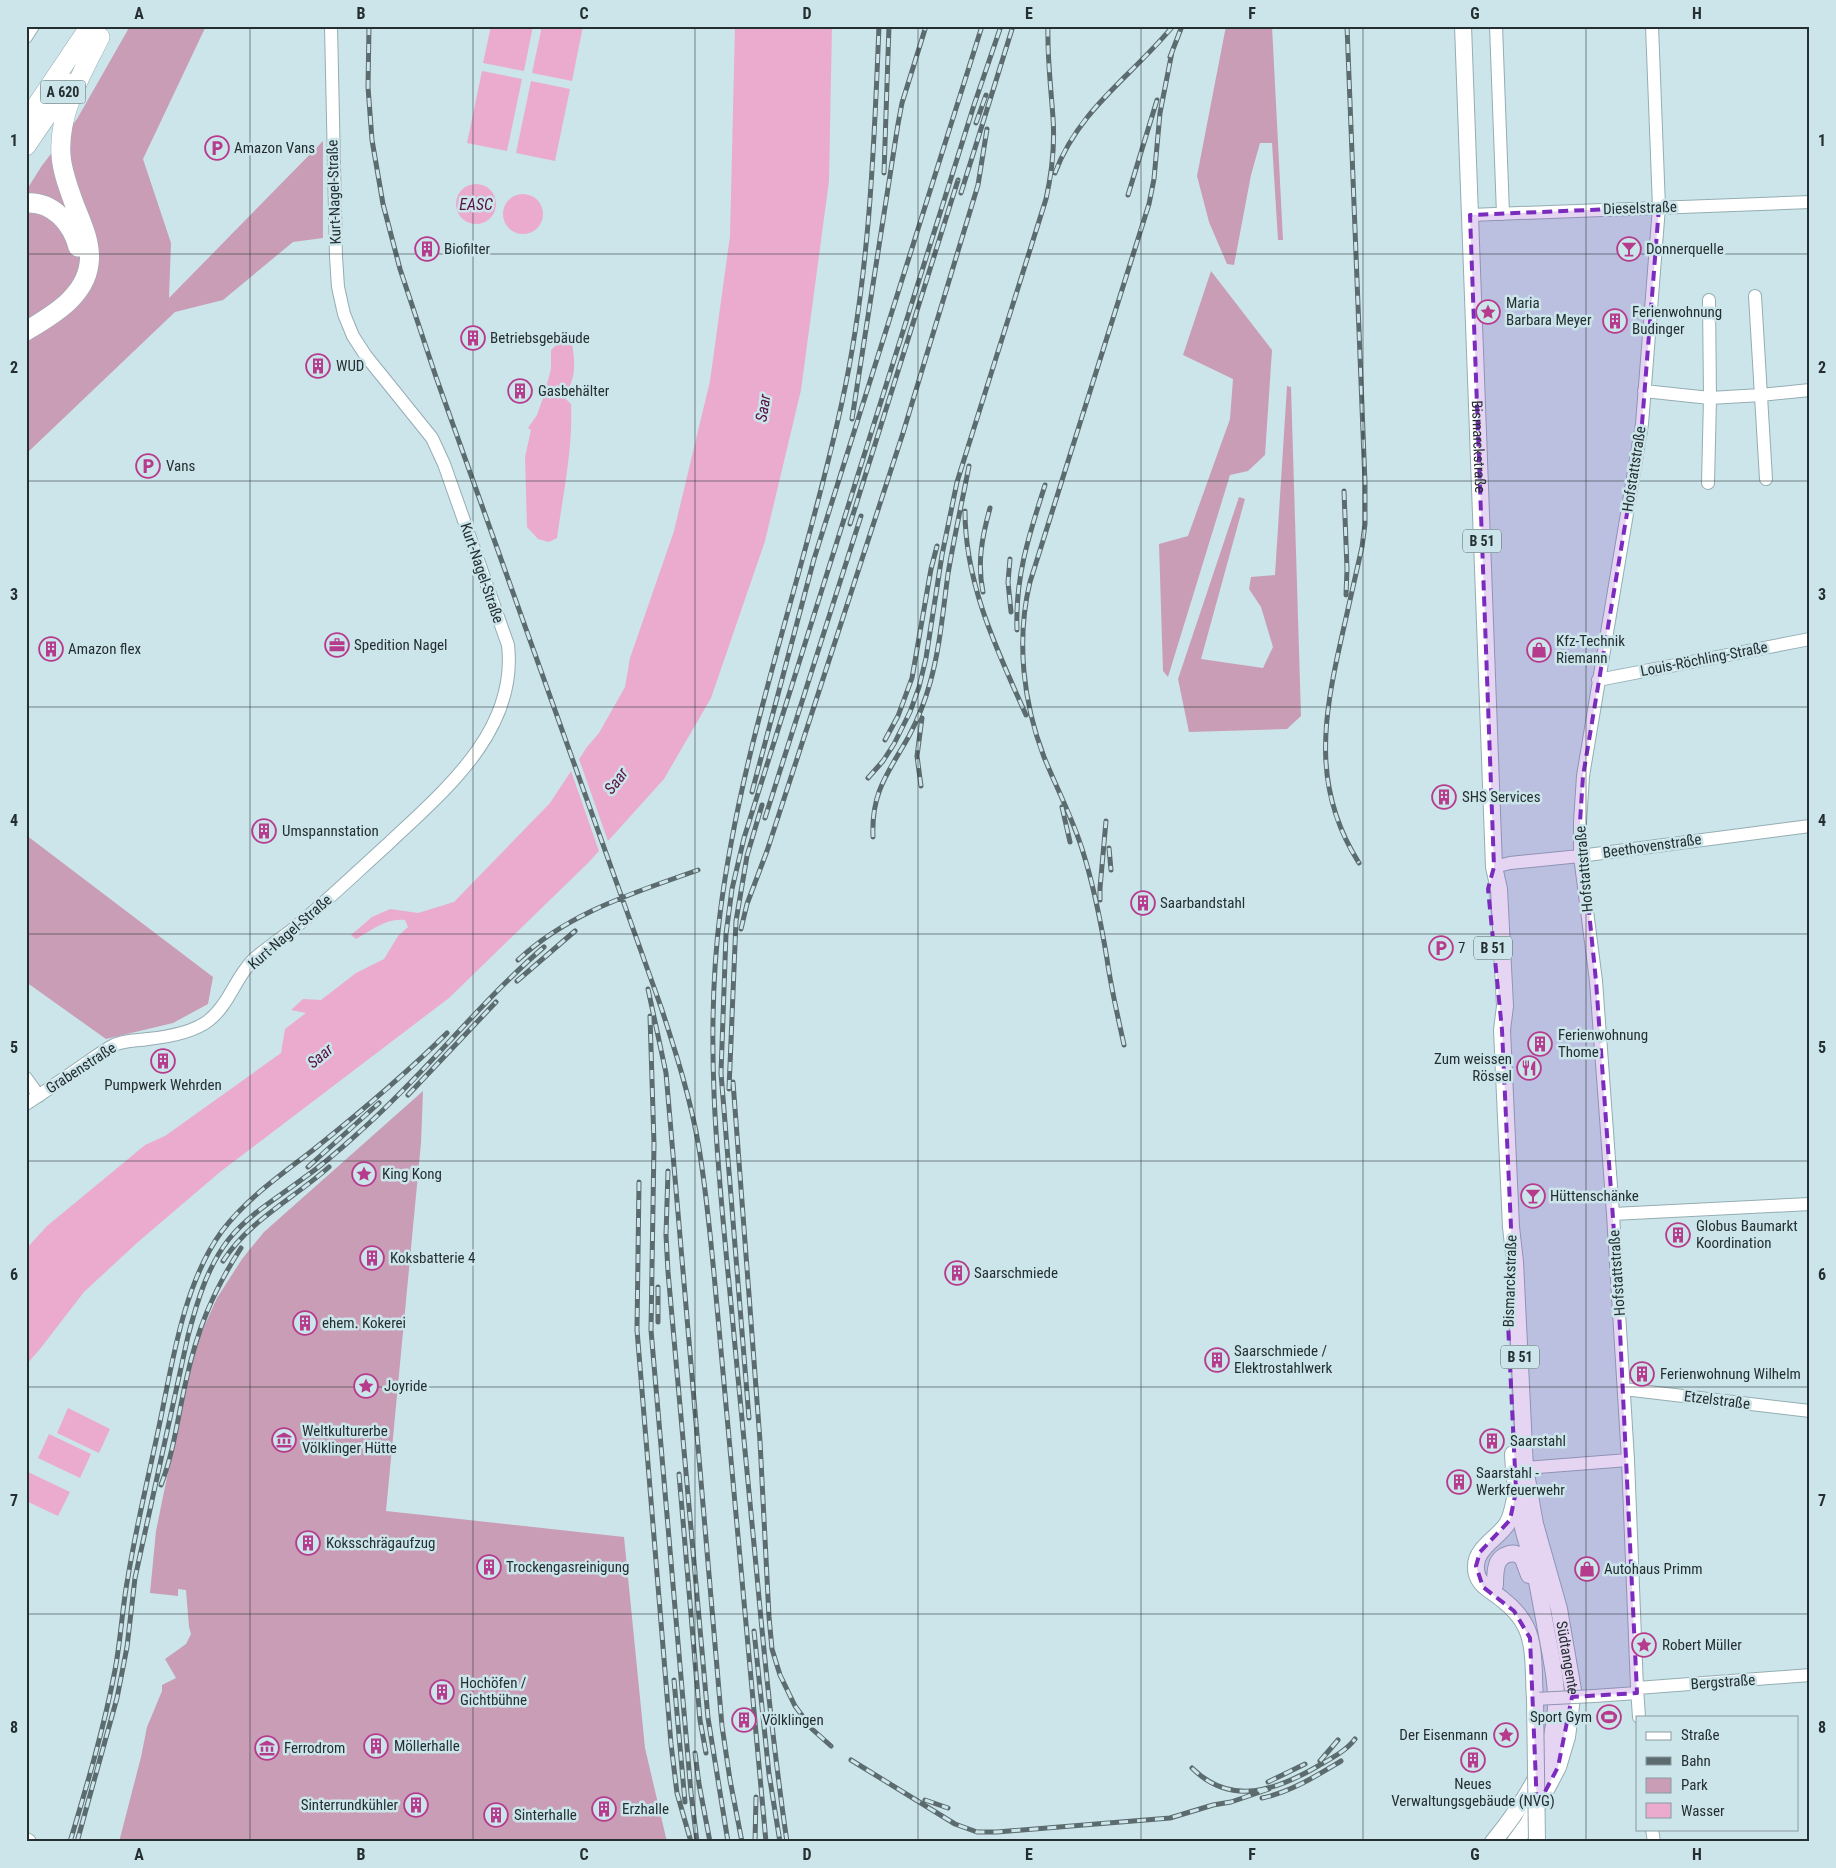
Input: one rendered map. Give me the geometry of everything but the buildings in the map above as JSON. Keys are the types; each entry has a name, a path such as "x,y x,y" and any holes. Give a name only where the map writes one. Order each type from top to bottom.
{"highway":[{"name":"A 620","path":"26,121 99,30"},
{"name":"A 620","path":"26,146 99,30"},
{"path":"26,331 67,304 85,279 90,264 88,246 65,180 61,156 61,137 64,116 99,30"},
{"path":"26,203 49,208 62,217 72,230 78,246 79,260 76,273 69,286 59,297 26,318"}],"main road":[{"name":"Bismarckstraße","path":"1463,26 1494,867 1499,889 1505,1006 1502,1030 1512,1227 1516,1262 1529,1534"},
{"name":"Bismarckstraße","path":"1512,1227 1509,1260 1508,1324 1516,1491 1529,1534"},
{"path":"1503,1600 1483,1587 1477,1576 1476,1566 1480,1552 1500,1533 1510,1520 1516,1491"},
{"path":"1529,1534 1496,1552 1486,1567 1489,1577 1503,1600 1523,1622 1530,1638 1535,1699 1537,1842"},
{"name":"Südtangente","path":"1493,1842 1516,1814 1530,1790 1544,1759 1556,1709 1556,1690 1529,1534"},
{"name":"Südtangente","path":"1515,1842 1528,1824 1558,1766 1567,1737 1573,1690 1559,1609 1529,1534"},
{"path":"1495,1585 1497,1563 1503,1556 1510,1553 1518,1554 1522,1559 1543,1615"}],"street":[{"path":"26,37 33,26"},
{"name":"Kurt-Nagel-Straße","path":"197,1027 208,1021 225,1004 240,976 254,960 326,902 454,782 494,725 507,684 510,661 508,645 444,464 432,438 366,356 353,336 344,314 338,287 336,257 331,26"},
{"path":"1496,26 1503,214"},
{"name":"Hofstattstraße","path":"1639,1716 1628,1460 1613,1214 1596,981 1580,856 1580,822 1582,783 1598,680 1642,424 1659,207 1652,26"},
{"name":"Dieselstraße","path":"1470,216 1810,202"},
{"path":"1755,296 1766,479"},
{"path":"1708,483 1710,398 1709,300"},
{"path":"1644,391 1710,398 1810,390"},
{"name":"Louis-Röchling-Straße","path":"1598,680 1810,639"},
{"name":"Beethovenstraße","path":"1494,867 1510,863 1580,856 1810,826"},
{"name":"Grabenstraße","path":"26,1104 114,1045 125,1041 147,1040 175,1034 197,1027"},
{"path":"26,1078 39,1096"},
{"path":"1613,1214 1810,1204"},
{"name":"Etzelstraße","path":"1624,1389 1810,1411"},
{"path":"1525,1468 1628,1460"},
{"name":"Bergstraße","path":"1535,1699 1594,1696 1810,1675"}],"highlighted area":[{"path":"1659,207 1642,424 1583,776 1580,822 1596,981 1618,1288 1637,1693 1572,1697 1558,1767 1537,1807 1530,1638 1514,1611 1483,1587 1476,1566 1480,1552 1510,1520 1516,1491 1508,1323 1511,1227 1502,1030 1488,889 1494,867 1470,215"}],"green space":[{"path":"130,26 206,26 143,159 171,243 169,298 323,141 323,238 293,242 223,300 175,312 26,454 26,191 41,167 77,119"},
{"path":"1226,26 1272,26 1283,240 1278,240 1272,143 1260,143 1251,175 1234,265 1227,264 1209,222 1197,176"},
{"path":"1211,271 1272,350 1265,455 1248,471 1230,475 1168,677 1163,671 1159,544 1188,536 1230,419 1233,379 1183,355"},
{"path":"1287,386 1291,387 1301,716 1287,729 1189,732 1178,679 1239,497 1245,499 1201,659 1263,668 1273,647 1261,607 1249,589 1251,577 1275,575"},
{"path":"26,835 213,977 208,1004 173,1023 106,1039 26,982"},
{"name":"Weltkulturerbe Völklinger Hütte","path":"423,1091 421,1143 386,1511 624,1537 645,1748 667,1842 119,1842 147,1727 162,1691 162,1685 176,1678 165,1659 186,1644 191,1634 186,1590 178,1589 178,1596 150,1593 156,1531 183,1399 199,1338 217,1298 242,1259 264,1232"}],"water":[{"path":"491,26 533,26 524,71 483,63"},
{"path":"542,26 583,26 572,81 532,73"},
{"name":"Saar","path":"735,26 832,26 829,181 801,390 765,541 711,698 664,779 589,862 449,998 220,1172 138,1242 84,1292 26,1365 26,1249 47,1226 145,1145 165,1136 281,1053 285,1029 306,1013 291,1010 303,999 321,1000 356,973 384,959 398,936 408,927 405,920 398,920 379,925 356,939 351,935 372,917 390,909 418,913 454,902 550,803 587,747 599,733 625,687 630,658 674,531 710,381 730,236"},
{"path":"482,71 522,79 507,151 467,143"},
{"path":"531,81 570,89 555,161 516,153"},
{"name":"EASC","path":"476,184 490,190 496,204 490,218 476,224 462,218 456,204 462,190"},
{"name":"EASC","path":"523,194 537,200 543,214 537,228 523,234 509,228 503,214 509,200"},
{"path":"561,340 572,343 574,358 573,378 564,397 571,404 570,438 557,538 549,542 538,539 527,527 525,457 531,430 528,428 537,415 551,369 551,350"},
{"path":"68,1408 110,1429 99,1453 57,1433"},
{"path":"49,1434 91,1454 80,1478 38,1458"},
{"path":"28,1472 70,1492 58,1516 26,1501 26,1476"}],"pier":[{"path":"578,756 609,844 600,854 570,768"}],"railway":[{"path":"369,26 368,87 372,140 383,204 400,269 436,377 661,1007 678,1059 696,1130 711,1242 766,1842"},
{"path":"787,1842 767,1676 720,1184 713,1076 715,968 720,914 743,784 827,466 851,356 869,215 879,26"},
{"path":"884,173 889,26"},
{"path":"852,419 898,124 902,103 926,26"},
{"path":"752,792 814,559 982,26"},
{"path":"749,1418 721,1073 726,934 732,889 744,838 974,105 1001,26"},
{"path":"961,193 1013,26"},
{"path":"868,778 883,761 894,744 910,712 919,687 926,658 942,555 957,482 1046,199 1054,139 1048,26"},
{"path":"1055,173 1065,150 1092,112 1173,26"},
{"path":"1170,57 1182,26"},
{"path":"1347,26 1365,524 1362,547 1330,698 1326,726 1326,754 1328,781 1334,808 1344,835 1359,863"},
{"path":"1124,1045 1100,919 1087,865 1075,828 1044,757 1031,715 1024,671 1023,626 1030,582 1149,204 1154,179 1160,113 1172,52"},
{"path":"976,123 986,95"},
{"path":"1128,195 1157,100"},
{"path":"741,929 747,904 767,851 903,433 978,185 987,129"},
{"path":"850,524 958,180"},
{"path":"873,837 873,821 878,795 921,710 933,670 939,643 950,560 969,466"},
{"path":"1017,630 1018,592 1024,556 1045,485"},
{"path":"1344,491 1346,595"},
{"path":"983,592 980,560 990,508"},
{"path":"965,511 970,565 977,590 994,641 1026,715"},
{"path":"765,818 861,516"},
{"path":"885,740 898,716 912,678 931,569 937,546"},
{"path":"1010,559 1008,582 1011,612"},
{"path":"921,786 917,756 922,718"},
{"path":"729,1089 736,921 747,856 762,805"},
{"path":"1062,807 1070,842"},
{"path":"1100,900 1106,821"},
{"path":"1109,848 1111,870"},
{"path":"518,960 538,943 580,916 626,896 698,870"},
{"path":"517,981 575,931"},
{"path":"77,1842 117,1698 127,1647 135,1578 188,1336 199,1298 215,1261 229,1239 246,1221 321,1165 366,1126 411,1082 498,990 544,947"},
{"path":"648,989 666,1073 722,1726 742,1842"},
{"path":"408,1095 496,1002"},
{"path":"650,1016 654,1144 651,1330 691,1793 697,1842"},
{"path":"70,1842 111,1692 132,1556 171,1365 183,1317 199,1272 222,1231 242,1208 382,1093 447,1033"},
{"path":"733,1082 760,1441 772,1649 780,1675 795,1706 812,1729 831,1746"},
{"path":"308,1167 379,1103"},
{"path":"223,1261 259,1222 329,1167"},
{"path":"668,1171 666,1235 668,1272 708,1718 728,1842"},
{"path":"639,1182 637,1330 671,1744 677,1793 691,1842"},
{"path":"161,1485 173,1447 195,1345 214,1296 241,1248"},
{"path":"658,1287 658,1322"},
{"path":"679,1474 700,1720 706,1753"},
{"path":"754,1631 769,1774 780,1842"},
{"path":"674,1680 685,1802"},
{"path":"1192,1768 1207,1780 1222,1788 1254,1791 1286,1782 1302,1775 1338,1754 1355,1739"},
{"path":"1320,1761 1338,1740"},
{"path":"695,1753 710,1842"},
{"path":"851,1760 955,1824 977,1832 1170,1818 1213,1805 1231,1802 1269,1789"},
{"path":"1262,1798 1293,1788 1341,1761"},
{"path":"1268,1782 1305,1764"},
{"path":"755,1842 756,1797"},
{"path":"925,1800 948,1808"}],"place":[{"name":"Amazon Vans","path":"217,148"},
{"name":"Biofilter","path":"427,249"},
{"name":"Donnerquelle","path":"1629,249"},
{"name":"Maria Barbara Meyer","path":"1488,312"},
{"name":"Ferienwohnung Budinger","path":"1615,321"},
{"name":"Betriebsgebäude","path":"473,338"},
{"name":"WUD","path":"318,366"},
{"name":"Gasbehälter","path":"520,391"},
{"name":"Vans","path":"148,466"},
{"name":"Spedition Nagel","path":"337,645"},
{"name":"Amazon flex","path":"51,649"},
{"name":"Kfz-Technik Riemann","path":"1539,650"},
{"name":"SHS Services","path":"1444,797"},
{"name":"Umspannstation","path":"264,831"},
{"name":"Saarbandstahl","path":"1143,903"},
{"name":"7","path":"1441,948"},
{"name":"Ferienwohnung Thome","path":"1540,1044"},
{"name":"Pumpwerk Wehrden","path":"163,1061"},
{"name":"Zum weissen Rössel","path":"1529,1068"},
{"name":"King Kong","path":"364,1174"},
{"name":"Hüttenschänke","path":"1533,1196"},
{"name":"Globus Baumarkt Koordination","path":"1678,1235"},
{"name":"Koksbatterie 4","path":"372,1258"},
{"name":"Saarschmiede","path":"957,1273"},
{"name":"ehem. Kokerei","path":"305,1323"},
{"name":"Saarschmiede / Elektrostahlwerk","path":"1217,1360"},
{"name":"Ferienwohnung Wilhelm","path":"1642,1374"},
{"name":"Joyride","path":"366,1386"},
{"name":"Weltkulturerbe Völklinger Hütte","path":"284,1440"},
{"name":"Saarstahl","path":"1492,1441"},
{"name":"Saarstahl - Werkfeuerwehr","path":"1459,1482"},
{"name":"Koksschrägaufzug","path":"308,1543"},
{"name":"Trockengasreinigung","path":"489,1567"},
{"name":"Autohaus Primm","path":"1587,1569"},
{"name":"Robert Müller","path":"1644,1645"},
{"name":"Hochöfen / Gichtbühne","path":"442,1692"},
{"name":"Sport Gym","path":"1609,1717"},
{"name":"Völklingen","path":"744,1720"},
{"name":"Der Eisenmann","path":"1506,1735"},
{"name":"Möllerhalle","path":"376,1746"},
{"name":"Ferrodrom","path":"267,1748"},
{"name":"Neues Verwaltungsgebäude (NVG)","path":"1473,1760"},
{"name":"Sinterrundkühler","path":"416,1805"},
{"name":"Erzhalle","path":"604,1809"},
{"name":"Sinterhalle","path":"496,1815"}]}
